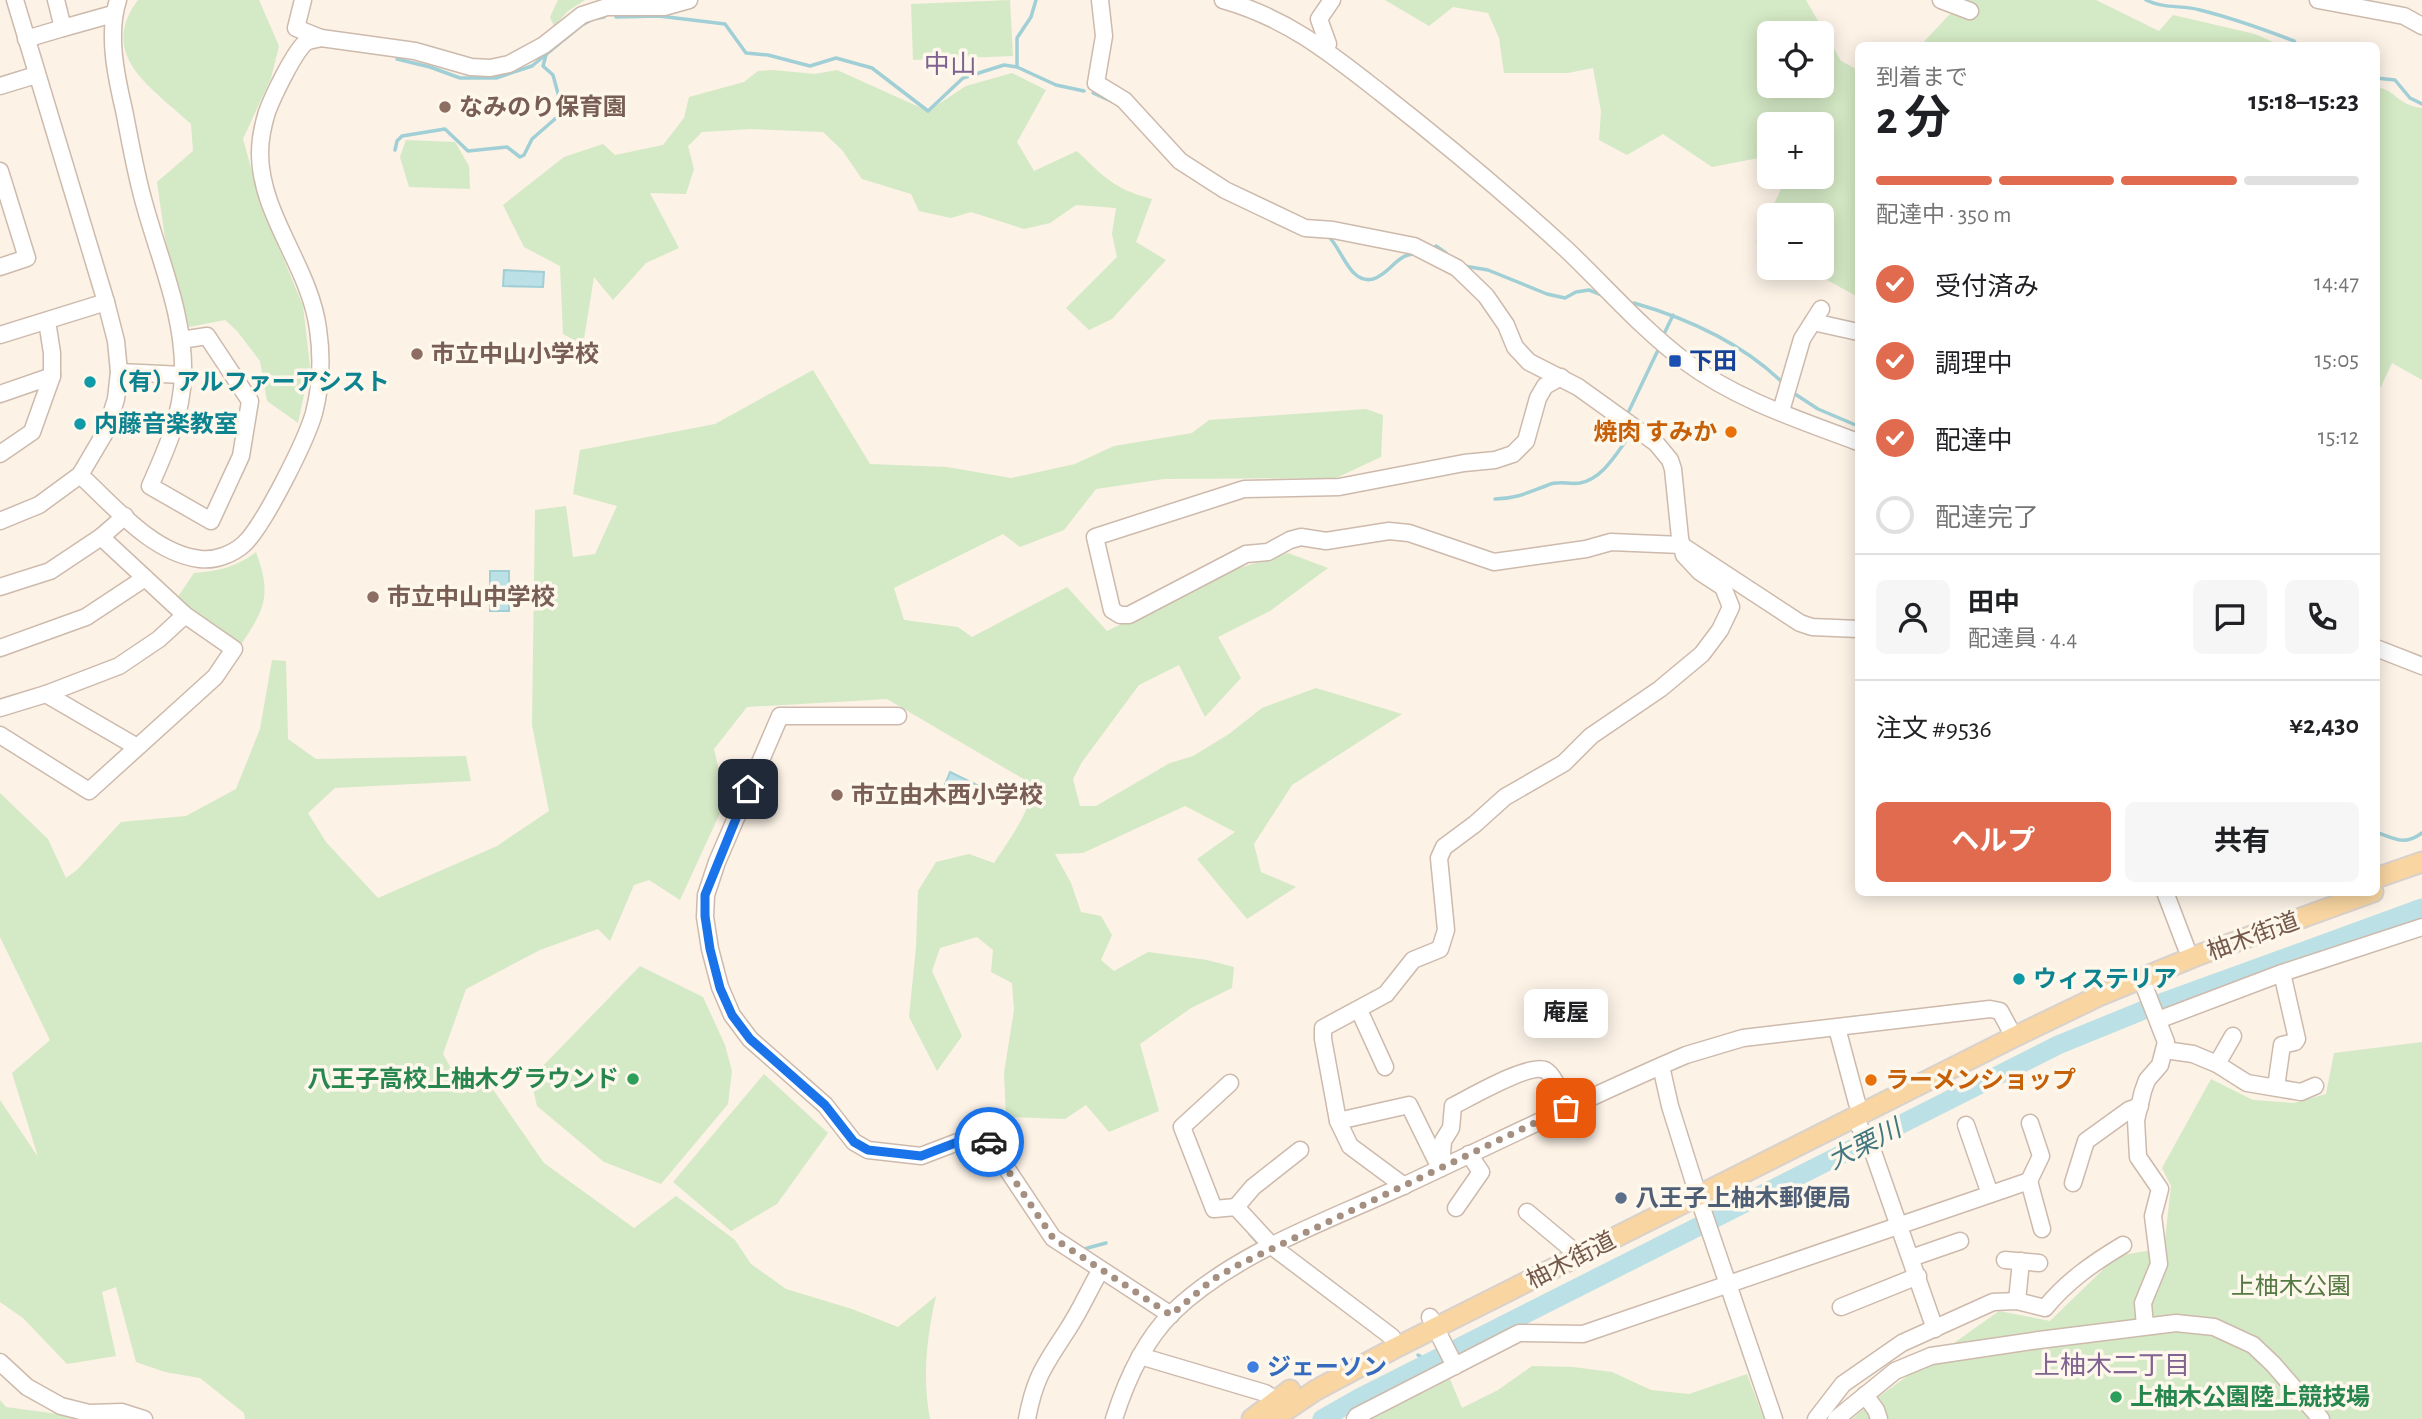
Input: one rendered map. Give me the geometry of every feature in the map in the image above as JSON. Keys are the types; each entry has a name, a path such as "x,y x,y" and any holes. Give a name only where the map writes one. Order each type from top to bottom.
{"main road":[{"path":"2380,877 2422,862"},
{"name":"柚木街道","path":"2380,890 2422,875"},
{"name":"柚木街道","path":"1252,1419 1316,1390 1858,1117 2099,983 2186,947 2325,896"},
{"name":"柚木街道","path":"2011,1032 2145,986 2196,956 2364,896"},
{"name":"柚木街道","path":"1274,1409 1317,1374 1392,1337 1436,1329 1569,1247 1699,1197"}],"street":[{"path":"0,521 39,505 80,475 106,431 116,399 119,372 116,341 106,302 15,0"},
{"path":"55,0 63,28"},
{"path":"303,0 296,28 321,37 415,51 471,67 490,68 509,64 544,45 582,15 629,3 664,6 689,0"},
{"path":"1100,0 1104,36 1096,83 1124,100 1180,161 1225,190 1305,228 1333,230 1414,246 1457,268 1486,296 1506,325 1520,354 1529,362 1561,377 1656,443 1670,460 1676,483 1684,555 1700,572 1723,587 1731,607 1720,630 1702,654 1660,689 1591,736 1564,763 1505,797 1444,847 1439,858 1446,930 1440,949 1413,960 1386,994 1323,1028 1338,1121 1350,1146 1404,1186"},
{"path":"1226,0 1294,28 1501,189 1715,390 1781,411 1855,441"},
{"path":"1325,50 1328,44 1319,19 1332,0"},
{"path":"1941,0 1970,12"},
{"path":"2318,0 2404,16 2422,26"},
{"path":"26,39 116,7 115,59 122,103 142,197 181,340 183,375 178,413 171,439 150,486 211,520 241,456 250,401 207,335 181,340"},
{"path":"80,475 125,516 177,554 203,559 223,556 242,546 255,532 304,439 314,413 320,369 318,328 306,283 267,196 261,172 262,130 268,110 298,51 307,41 321,37"},
{"path":"0,86 36,75"},
{"path":"0,171 6,209 27,258 0,267"},
{"path":"0,335 106,302"},
{"path":"1781,411 1802,339 1817,315 1855,331"},
{"path":"0,454 32,432 52,376 47,321"},
{"path":"119,372 183,375"},
{"path":"0,394 52,376"},
{"path":"1561,377 1545,386 1538,398 1526,441 1513,454 1339,487 1244,489 1095,537 1112,610 1120,615 1129,615 1246,554 1268,552 1290,540 1301,537 1326,541 1389,531 1409,533 1494,562 1576,551 1611,542 1681,545 1800,623 1812,627 1855,629"},
{"path":"0,587 50,572 101,537 125,516"},
{"path":"0,735 89,790 215,677 234,649 185,615 101,537"},
{"path":"0,648 86,617 145,578"},
{"path":"0,708 46,694 119,666 159,639 185,615"},
{"path":"2380,650 2422,666"},
{"path":"46,694 136,747"},
{"path":"898,716 780,716 705,895 705,916 720,988 732,1015 750,1039 825,1105 854,1142 868,1150 921,1156 963,1140 985,1136 1053,1238 1171,1315"},
{"path":"2167,896 2186,947"},
{"path":"2157,1018 2422,927"},
{"path":"2276,1087 2282,1045 2297,1039 2283,973"},
{"path":"2145,986 2166,1042 2160,1065 2147,1080 2136,1120 2138,1157 2160,1189 2153,1216 2159,1264 2143,1303 2145,1326"},
{"path":"1114,1419 1126,1383 1140,1356 1171,1315 1212,1280 1273,1247 1566,1108 1695,1051 1734,1040 1994,1009 2000,1011 2011,1032"},
{"path":"1359,1010 1385,1067"},
{"path":"1837,1028 1858,1117 1936,1329"},
{"path":"2217,1064 2233,1036"},
{"path":"2165,1050 2193,1055 2217,1064 2247,1083 2301,1091 2315,1086"},
{"path":"1661,1066 1670,1106 1699,1197 1774,1419"},
{"path":"1441,1168 1443,1141 1451,1128 1453,1106 1511,1076 1539,1069 1546,1070 1566,1108"},
{"path":"1230,1083 1182,1127 1214,1209 1236,1207 1253,1187 1300,1150"},
{"path":"1338,1121 1409,1105 1441,1168"},
{"path":"2073,1183 2086,1141 2129,1110 2140,1106"},
{"path":"2030,1123 2041,1156 2029,1181 2042,1229"},
{"path":"1966,1125 1990,1194"},
{"path":"1456,1208 1481,1172 1469,1154"},
{"path":"1354,1418 1519,1332 1583,1335 2029,1181"},
{"path":"1236,1207 1273,1247 1392,1337"},
{"path":"1527,1212 1569,1247"},
{"path":"1911,1258 1960,1241"},
{"path":"1816,1419 1843,1384 1902,1343 1993,1302 2017,1301 2045,1308 2064,1285 2123,1245"},
{"path":"2017,1301 2013,1261 2039,1263"},
{"path":"1027,1419 1032,1389 1038,1376 1068,1330 1100,1271"},
{"path":"1840,1307 1917,1276"},
{"path":"1836,1419 1882,1380 1906,1365 1931,1356 2176,1323 2204,1325 2242,1339 2273,1364 2321,1419"},
{"path":"1436,1329 1455,1365"},
{"path":"1140,1356 1265,1393 1274,1409"},
{"path":"0,1362 26,1387 61,1406 89,1413 122,1412 144,1419"},
{"path":"1865,1395 1879,1419"}],"green space":[{"path":"138,0 259,0 279,46 271,78 243,139 262,207 303,306 310,366 298,423 267,401 260,361 225,320 189,327 165,238 157,182 193,151 191,124 147,84 127,55 123,38 127,20"},
{"path":"558,0 585,0 568,11 554,26 550,17"},
{"path":"1010,0 1013,56 913,60 911,4"},
{"path":"1385,0 1806,0 1818,21 1757,21 1757,98 1834,98 1834,49 1841,61 1855,68 1855,295 1827,280 1834,280 1834,203 1774,203 1781,189 1834,189 1834,112 1757,112 1757,158 1712,167 1663,134 1627,155 1599,140 1601,111 1593,68 1568,73 1504,73 1499,38 1488,13 1453,7 1429,26"},
{"path":"1968,0 2096,0 2159,31 2173,15 2255,34 2273,42 1924,42 1948,16"},
{"path":"837,70 928,111 966,86 1012,73 1046,90 1017,142 1034,171 1077,151 1110,181 1128,191 1152,199 1136,242 1166,260 1112,319 1089,330 1066,308 1117,257 1112,234 1116,208 1076,205 1050,223 1024,229 971,212 951,218 919,211 911,194 862,179 842,150 823,132 751,129 702,132 688,146 694,169 686,194 650,193 679,248 646,263 613,300 594,277 583,345 563,334 560,266 524,247 503,205 564,157 603,144 615,155 663,145 684,118 689,97 744,82 758,71 815,74"},
{"path":"2380,88 2407,104 2422,108 2422,380 2392,363 2380,389"},
{"path":"406,140 455,142 469,166 470,189 409,187 400,157"},
{"path":"813,370 870,464 947,467 1011,478 1075,464 1114,446 1192,433 1209,420 1366,409 1383,415 1381,457 1336,478 1164,479 1096,489 1064,530 1020,547 1003,534 894,588 904,620 958,627 972,637 1067,587 1107,631 1233,570 1288,553 1328,568 1270,611 1218,637 1241,678 1205,717 1179,665 1139,685 1082,762 1073,779 1080,806 1096,806 1170,763 1193,756 1229,734 1262,708 1316,688 1402,714 1292,785 1254,844 1261,872 1296,887 1247,919 1197,859 1235,832 1185,806 1083,853 1055,854 1071,883 1081,912 1101,916 1112,935 1101,960 1114,971 1148,952 1207,960 1234,967 1232,988 1191,1008 1140,1044 1159,1111 1109,1132 1086,1105 1065,1119 1006,1117 1004,1073 1014,1010 1012,983 991,972 993,950 977,937 940,948 932,971 962,1036 937,1071 909,1017 918,891 936,862 969,854 994,863 1025,813 1032,784 887,699 747,707 714,749 726,800 680,900 649,880 634,885 610,941 598,929 540,950 466,989 443,1054 457,1079 494,1091 544,1163 634,1228 676,1196 735,1240 751,1264 786,1289 852,1309 898,1327 936,1296 927,1357 926,1388 930,1419 245,1419 244,1413 200,1378 165,1372 136,1362 116,1287 102,1292 116,1356 67,1364 23,1318 0,1302 0,1100 38,1157 12,1073 50,1040 0,937 0,793 48,839 66,878 77,870 121,822 186,816 236,789 260,729 272,660 286,661 288,739 316,759 466,756 471,781 335,788 308,813 326,842 378,898 497,846 549,811 532,725 535,510 566,506 573,557 595,554 617,506 573,494 580,450 715,424"},
{"path":"256,552 265,591 255,622 240,646 177,598 194,573 227,567"},
{"name":"八王子高校上柚木グラウンド","path":"640,966 703,997 725,1045 732,1071 728,1104 661,1184 604,1162 537,1106 533,1088 539,1070"},
{"name":"上柚木公園","path":"2422,1042 2422,1419 1852,1419 1878,1397 1999,1311 2050,1321 2117,1256 2164,1248 2171,1186 2162,1168 2211,1079 2253,1100 2294,1103 2326,1094 2334,1053"},
{"path":"764,1074 828,1133 777,1204 731,1231 673,1182"},
{"path":"1532,1366 1612,1372 1651,1390 1689,1394 1747,1374 1764,1419 1370,1419 1450,1379 1462,1408 1498,1390"},
{"path":"0,1400 6,1407 73,1416 75,1419 0,1419"}],"water":[{"path":"504,270 544,272 543,287 503,286"},
{"path":"490,571 509,571 509,611 490,611"},
{"path":"950,772 987,790 980,803 944,787"}],"waterway":[{"path":"1017,67 1017,38 1031,17 1036,0"},
{"path":"2146,0 2224,17 2295,42"},
{"path":"616,17 659,16 725,24 746,53 768,55 810,66 836,58 872,68 928,111 963,78 1004,65 1017,67 1056,85 1084,91"},
{"path":"397,59 460,78 496,78 532,66 582,25 604,17"},
{"path":"395,150 397,141 402,136 445,129 468,151 507,147 520,157 524,155 532,139 563,112 553,75 543,66 546,55"},
{"path":"2380,78 2395,80 2410,98 2422,104"},
{"path":"1093,93 1113,102"},
{"path":"1327,235 1352,271 1365,279 1373,279 1403,257 1415,254"},
{"path":"1436,246 1446,253"},
{"path":"1464,266 1488,270 1547,294 1565,298 1576,292 1589,290 1602,295"},
{"path":"1634,303 1712,333 1748,355 1781,381"},
{"path":"1665,332 1673,315"},
{"path":"1627,415 1659,348"},
{"path":"1795,394 1818,409 1855,425"},
{"path":"1495,499 1516,496 1552,484 1589,480 1603,470 1631,434"},
{"path":"2380,833 2405,840 2422,833"},
{"name":"大栗川","path":"1322,1419 2058,1045 2161,1003 2422,908"},
{"path":"980,1144 997,1168"},
{"path":"1250,1234 1260,1245"},
{"path":"1084,1249 1106,1243"},
{"path":"1418,1355 1430,1363"}],"way so far":[{"path":"989,1142 1053,1238 1171,1315 1212,1280 1240,1264 1566,1108"}],"place":[{"name":"なみのり保育園","path":"445,107"},
{"name":"市立中山小学校","path":"417,354"},
{"name":"下田","path":"1675,361"},
{"name":"（有）アルファーアシスト","path":"90,382"},
{"name":"内藤音楽教室","path":"80,424"},
{"name":"焼肉 すみか","path":"1731,432"},
{"name":"市立中山中学校","path":"373,597"},
{"name":"市立由木西小学校","path":"837,795"},
{"name":"ウィステリア","path":"2019,979"},
{"name":"八王子高校上柚木グラウンド","path":"633,1079"},
{"name":"ラーメンショップ","path":"1871,1080"},
{"name":"庵屋","path":"1566,1108"},
{"name":"八王子上柚木郵便局","path":"1621,1198"},
{"name":"ジェーソン","path":"1253,1367"},
{"name":"上柚木公園陸上競技場","path":"2116,1397"}],"district":[{"name":"中山","path":"950,64"},
{"name":"上柚木二丁目","path":"2112,1365"}],"route":[{"path":"748,789 705,895 710,949 720,988 732,1015 750,1039 825,1105 854,1142 868,1150 921,1156 963,1140 985,1136 989,1142"}]}
